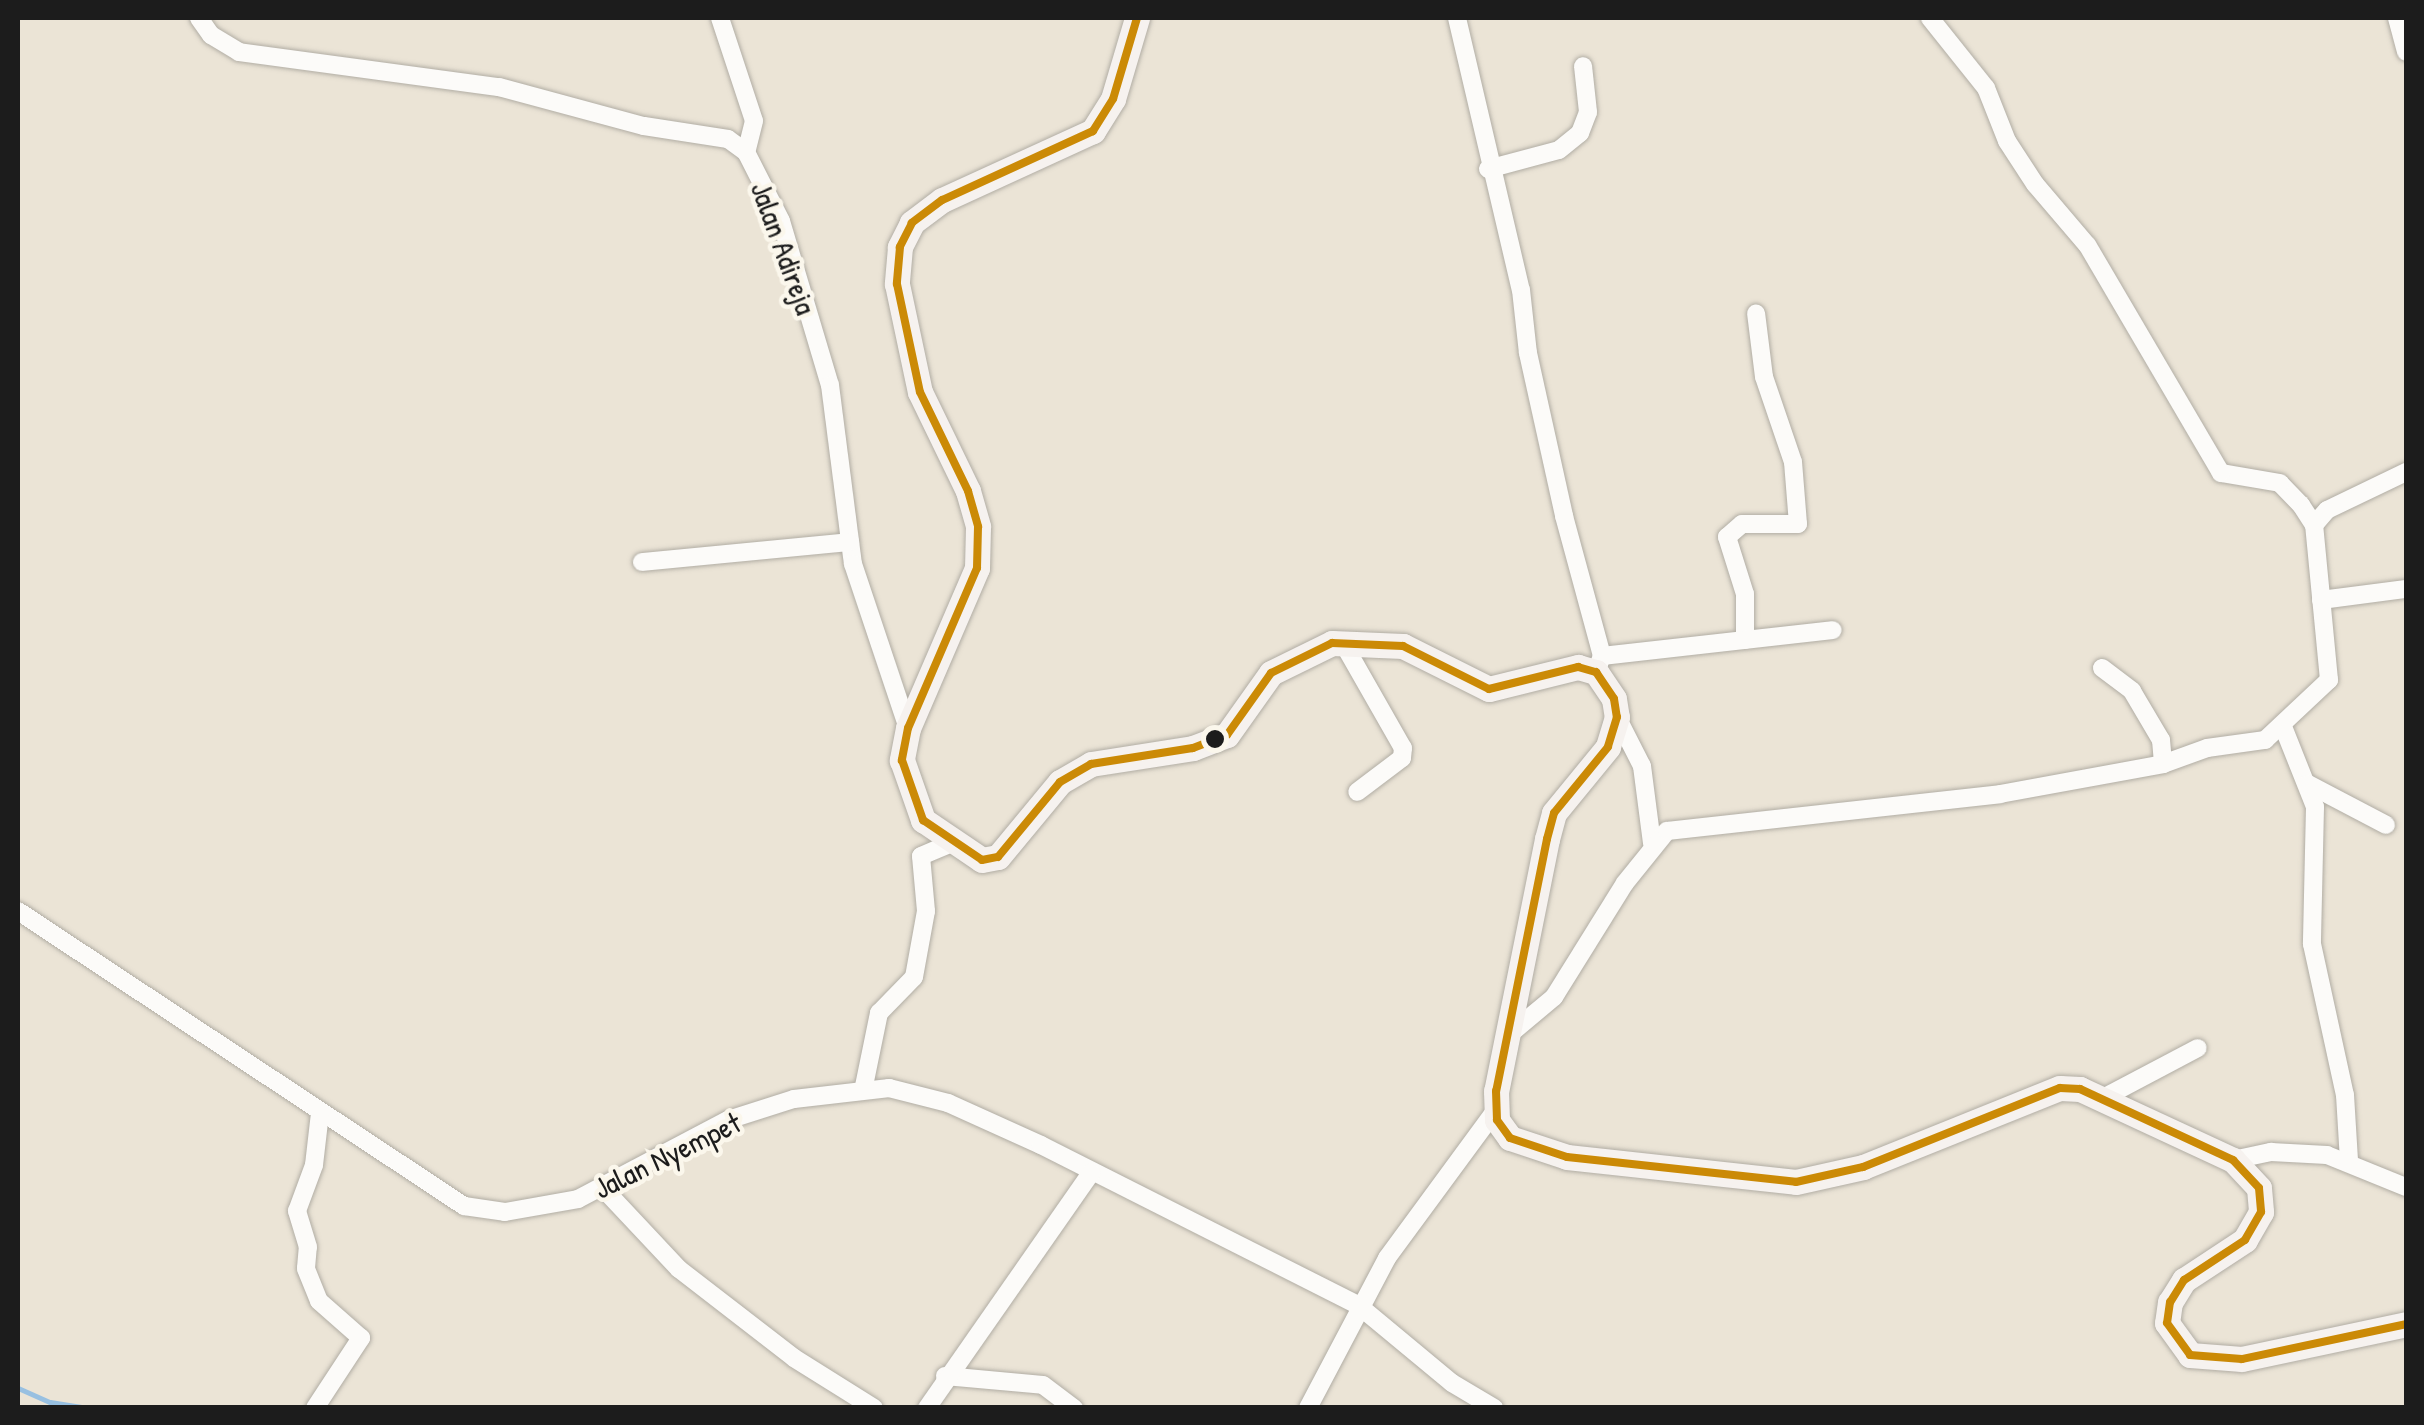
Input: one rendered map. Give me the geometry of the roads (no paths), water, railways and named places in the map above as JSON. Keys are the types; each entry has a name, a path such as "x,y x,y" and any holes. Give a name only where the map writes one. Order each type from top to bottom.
{"street":[{"name":"Jalan Adireja","path":"199,18 211,35 239,52 499,87 644,126 728,139 746,152 781,221 830,385 850,542 908,728"},
{"path":"720,18 754,121 746,152"},
{"path":"1137,18 1113,99 1093,131 942,200 912,223 900,247 897,284 920,392 968,491 978,527 976,568 908,728 902,760 911,798 923,820 950,843 982,860 998,857 1060,782 1091,764 1193,748 1227,735 1271,673 1310,650 1343,643 1403,646 1489,689 1578,667 1833,630"},
{"path":"1456,18 1521,290 1528,353 1599,664 1614,699 1616,717 1642,766 1652,844"},
{"path":"1511,1032 1554,998 1652,844 1688,827 2000,794 2162,764 2207,748 2265,740 2284,729 2329,680 2314,525 2280,483 2222,473 2088,245 2034,184 2007,142 1986,88 1930,18"},
{"path":"2398,18 2406,52"},
{"path":"1492,168 1559,150 1580,133 1588,112 1583,66"},
{"path":"1745,640 1746,594 1727,537 1742,524 1798,524 1793,462 1764,377 1756,313"},
{"path":"2314,525 2327,510 2406,472"},
{"path":"642,562 850,542"},
{"path":"2322,600 2406,589"},
{"path":"1343,643 1404,753 1357,792"},
{"path":"2102,668 2132,691 2160,740 2162,764"},
{"path":"1308,1408 1358,1305 1494,1111 1554,813 1592,773 1616,717"},
{"path":"2284,729 2308,784 2316,823 2312,944 2345,1095 2349,1161"},
{"path":"2308,784 2386,824"},
{"path":"864,1086 879,1013 914,977 925,921 921,856 950,843"},
{"name":"Jalan Nyempet","path":"18,911 464,1206 528,1210 578,1199 728,1120 864,1086 948,1103 1358,1305 1452,1383 1494,1408"},
{"path":"2103,1098 2198,1048"},
{"path":"1494,1111 1510,1138 1527,1148 1796,1182 1862,1166 2060,1088 2103,1098 2233,1160 2259,1188 2262,1212 2245,1240 2184,1280 2166,1323 2174,1341 2190,1356 2211,1362 2406,1324"},
{"path":"315,1408 360,1338 320,1301 306,1268 308,1247 297,1212 314,1164 320,1113"},
{"path":"2233,1160 2299,1152 2349,1161 2406,1187"},
{"path":"927,1408 945,1376 1090,1173"},
{"path":"601,1186 679,1269 794,1358 874,1408"},
{"path":"945,1376 1043,1386 1074,1408"}],"waterway":[{"path":"18,1388 50,1402 88,1408"}]}
